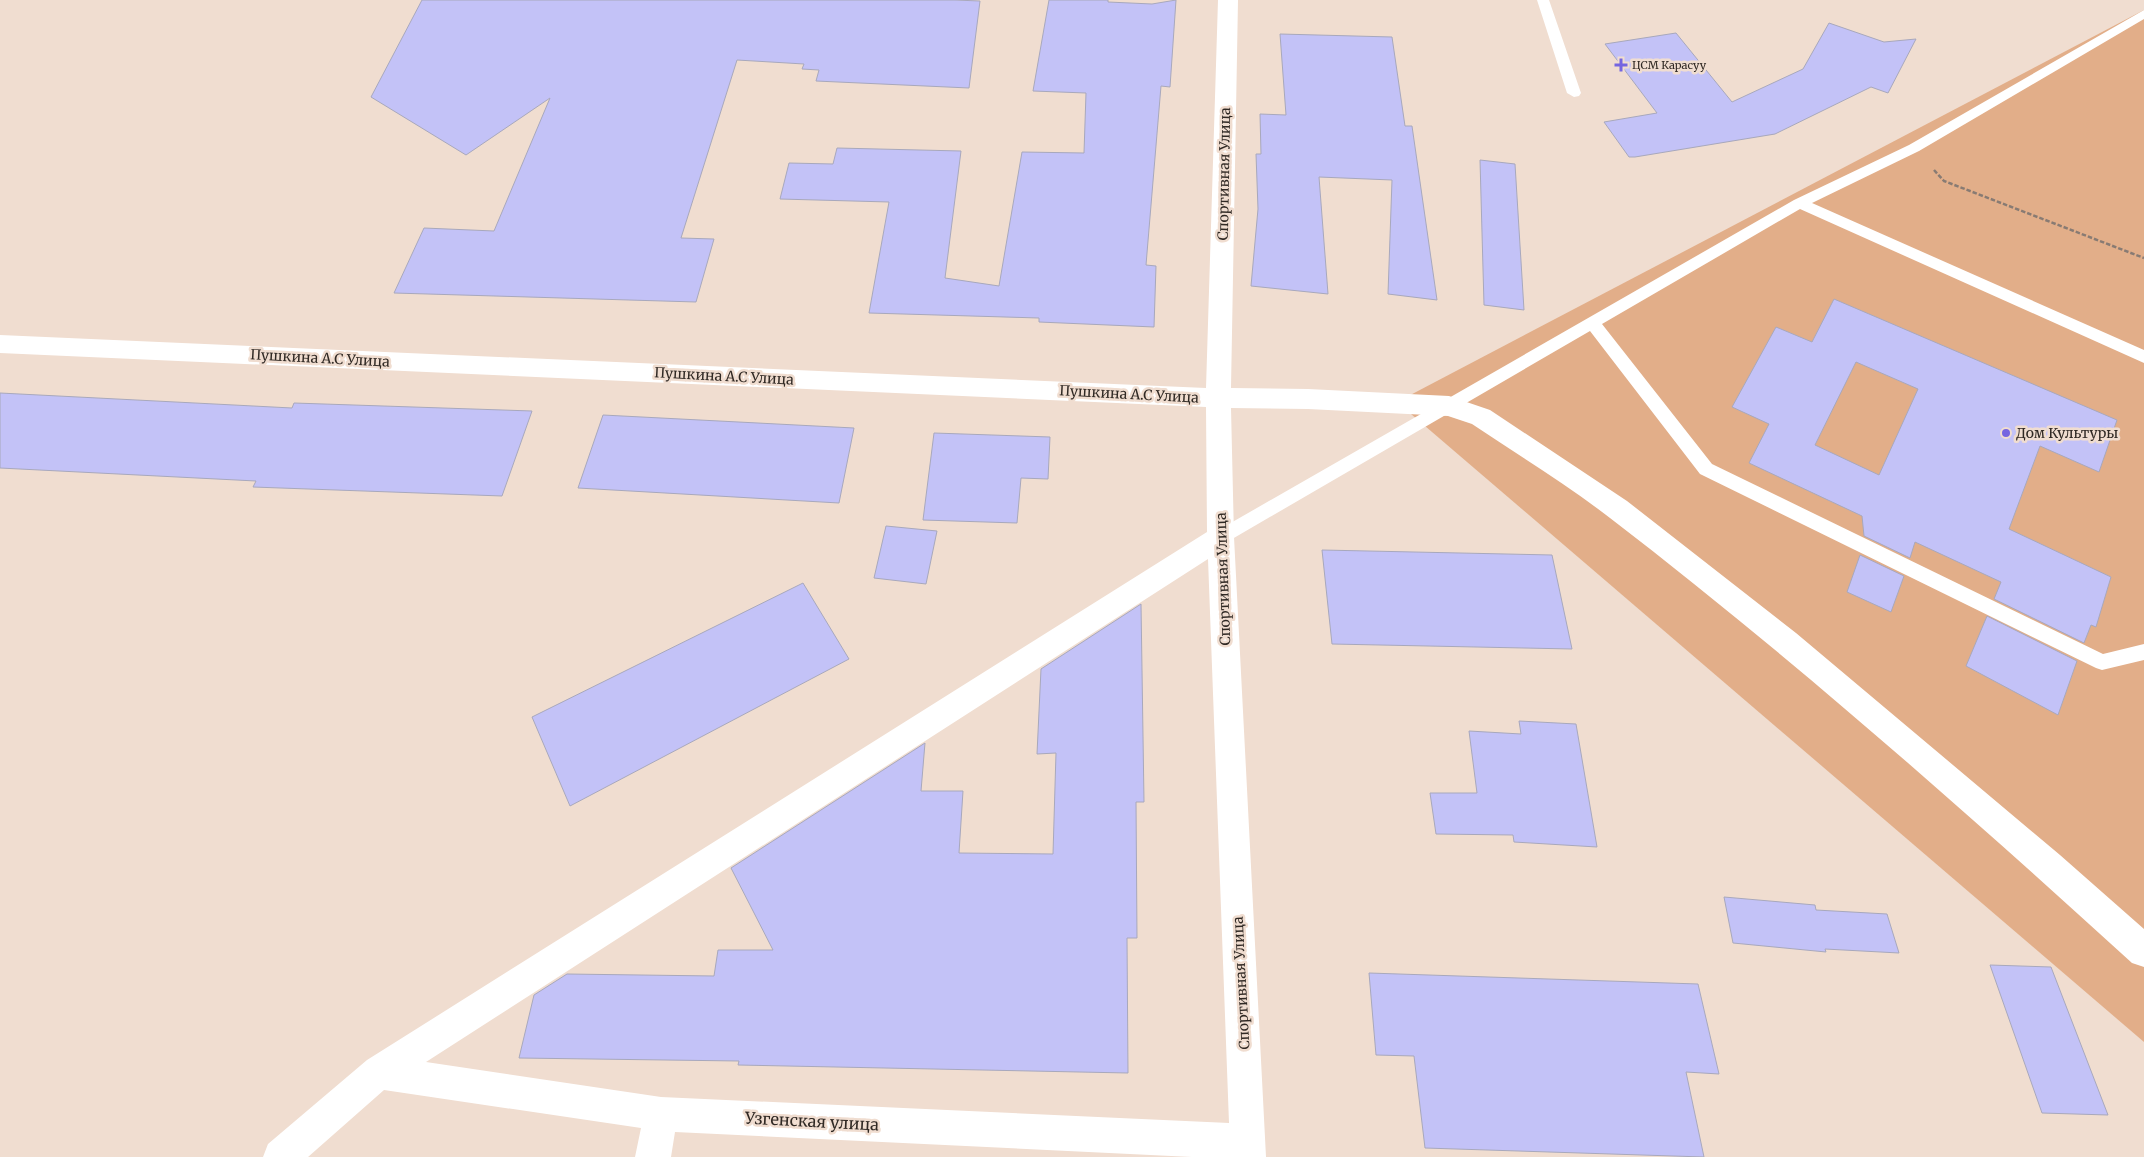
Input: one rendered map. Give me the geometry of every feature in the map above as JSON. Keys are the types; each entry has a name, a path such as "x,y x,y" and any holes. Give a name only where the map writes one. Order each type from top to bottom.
{"street":[{"name":"Спортивная Улица","path":"1228,0 1218,398 1221,537 1248,1149"},
{"name":"Пушкина А.С Улица","path":"0,344 1218,398 1308,399 1449,406 1481,417 1618,509 1786,642 2049,866 2144,951"},
{"path":"281,1157 379,1072 1221,537"},
{"name":"Узгенская улица","path":"379,1072 661,1114 1248,1149"},
{"path":"652,1157 661,1114"}],"lane":[{"path":"1543,0 1574,93"},
{"path":"1221,537 1799,203 1914,148 2144,14"},
{"path":"1799,203 2144,357"},
{"path":"1592,323 1706,469 2102,662 2144,652"}],"path":[{"path":"1914,148 1944,181 2144,258"}],"shaded area":[{"path":"2144,10 2144,1042 1397,402"}],"building":[{"path":"422,0 980,1 969,88 816,81 819,70 802,69 804,64 737,60 681,238 714,239 696,302 394,293 424,228 494,231 550,98 466,155 371,97"},
{"path":"1049,0 1108,0 1108,2 1152,4 1176,0 1170,87 1161,86 1146,265 1156,266 1154,327 1039,322 1039,318 869,313 889,202 780,199 789,163 833,164 837,148 961,151 945,278 999,286 1022,152 1084,153 1086,93 1033,91"},
{"path":"1829,23 1884,42 1916,39 1888,93 1871,87 1775,134 1635,157 1629,157 1604,122 1657,113 1605,44 1676,33 1732,102 1803,69"},
{"path":"1280,34 1392,37 1405,126 1412,126 1437,300 1388,294 1392,180 1319,177 1328,294 1251,286 1258,209 1256,154 1261,154 1260,114 1286,115"},
{"path":"1480,160 1515,164 1524,310 1484,305"},
{"name":"Дом Культуры","path":"1834,299 2117,420 2099,472 2040,446 2009,529 2111,577 2096,627 2091,625 2084,643 1994,599 2001,582 1915,542 1910,558 1864,536 1862,516 1749,463 1769,424 1732,407 1776,327 1812,342","holes":["1856,362 1918,389 1879,475 1815,445"]},
{"path":"0,393 292,408 294,403 532,411 502,496 253,487 256,481 0,468"},
{"path":"603,415 854,428 839,503 578,488"},
{"path":"934,433 1050,437 1048,479 1021,478 1017,523 923,520"},
{"path":"886,526 937,531 926,584 874,578"},
{"path":"1322,550 1552,555 1572,649 1332,644"},
{"path":"1860,555 1904,576 1891,612 1847,592"},
{"path":"803,583 849,659 570,806 532,717"},
{"path":"1141,604 1144,802 1136,802 1137,938 1127,938 1128,1073 738,1065 739,1061 519,1058 534,995 567,974 714,976 718,950 773,950 731,868 925,743 921,791 963,791 959,853 1053,854 1056,753 1037,754 1041,669"},
{"path":"1987,616 2077,661 2058,715 1966,666"},
{"path":"1519,721 1576,724 1597,847 1514,842 1513,835 1436,834 1430,793 1477,793 1469,731 1521,734"},
{"path":"1724,897 1815,905 1816,910 1887,914 1899,953 1825,949 1826,952 1733,943"},
{"path":"1990,965 2051,967 2108,1115 2042,1113"},
{"path":"1369,973 1698,984 1719,1074 1686,1072 1704,1157 1425,1148 1414,1056 1376,1055"}],"place":[{"name":"ЦСМ Карасуу","path":"1621,65"},
{"name":"Дом Культуры","path":"2006,433"}]}
